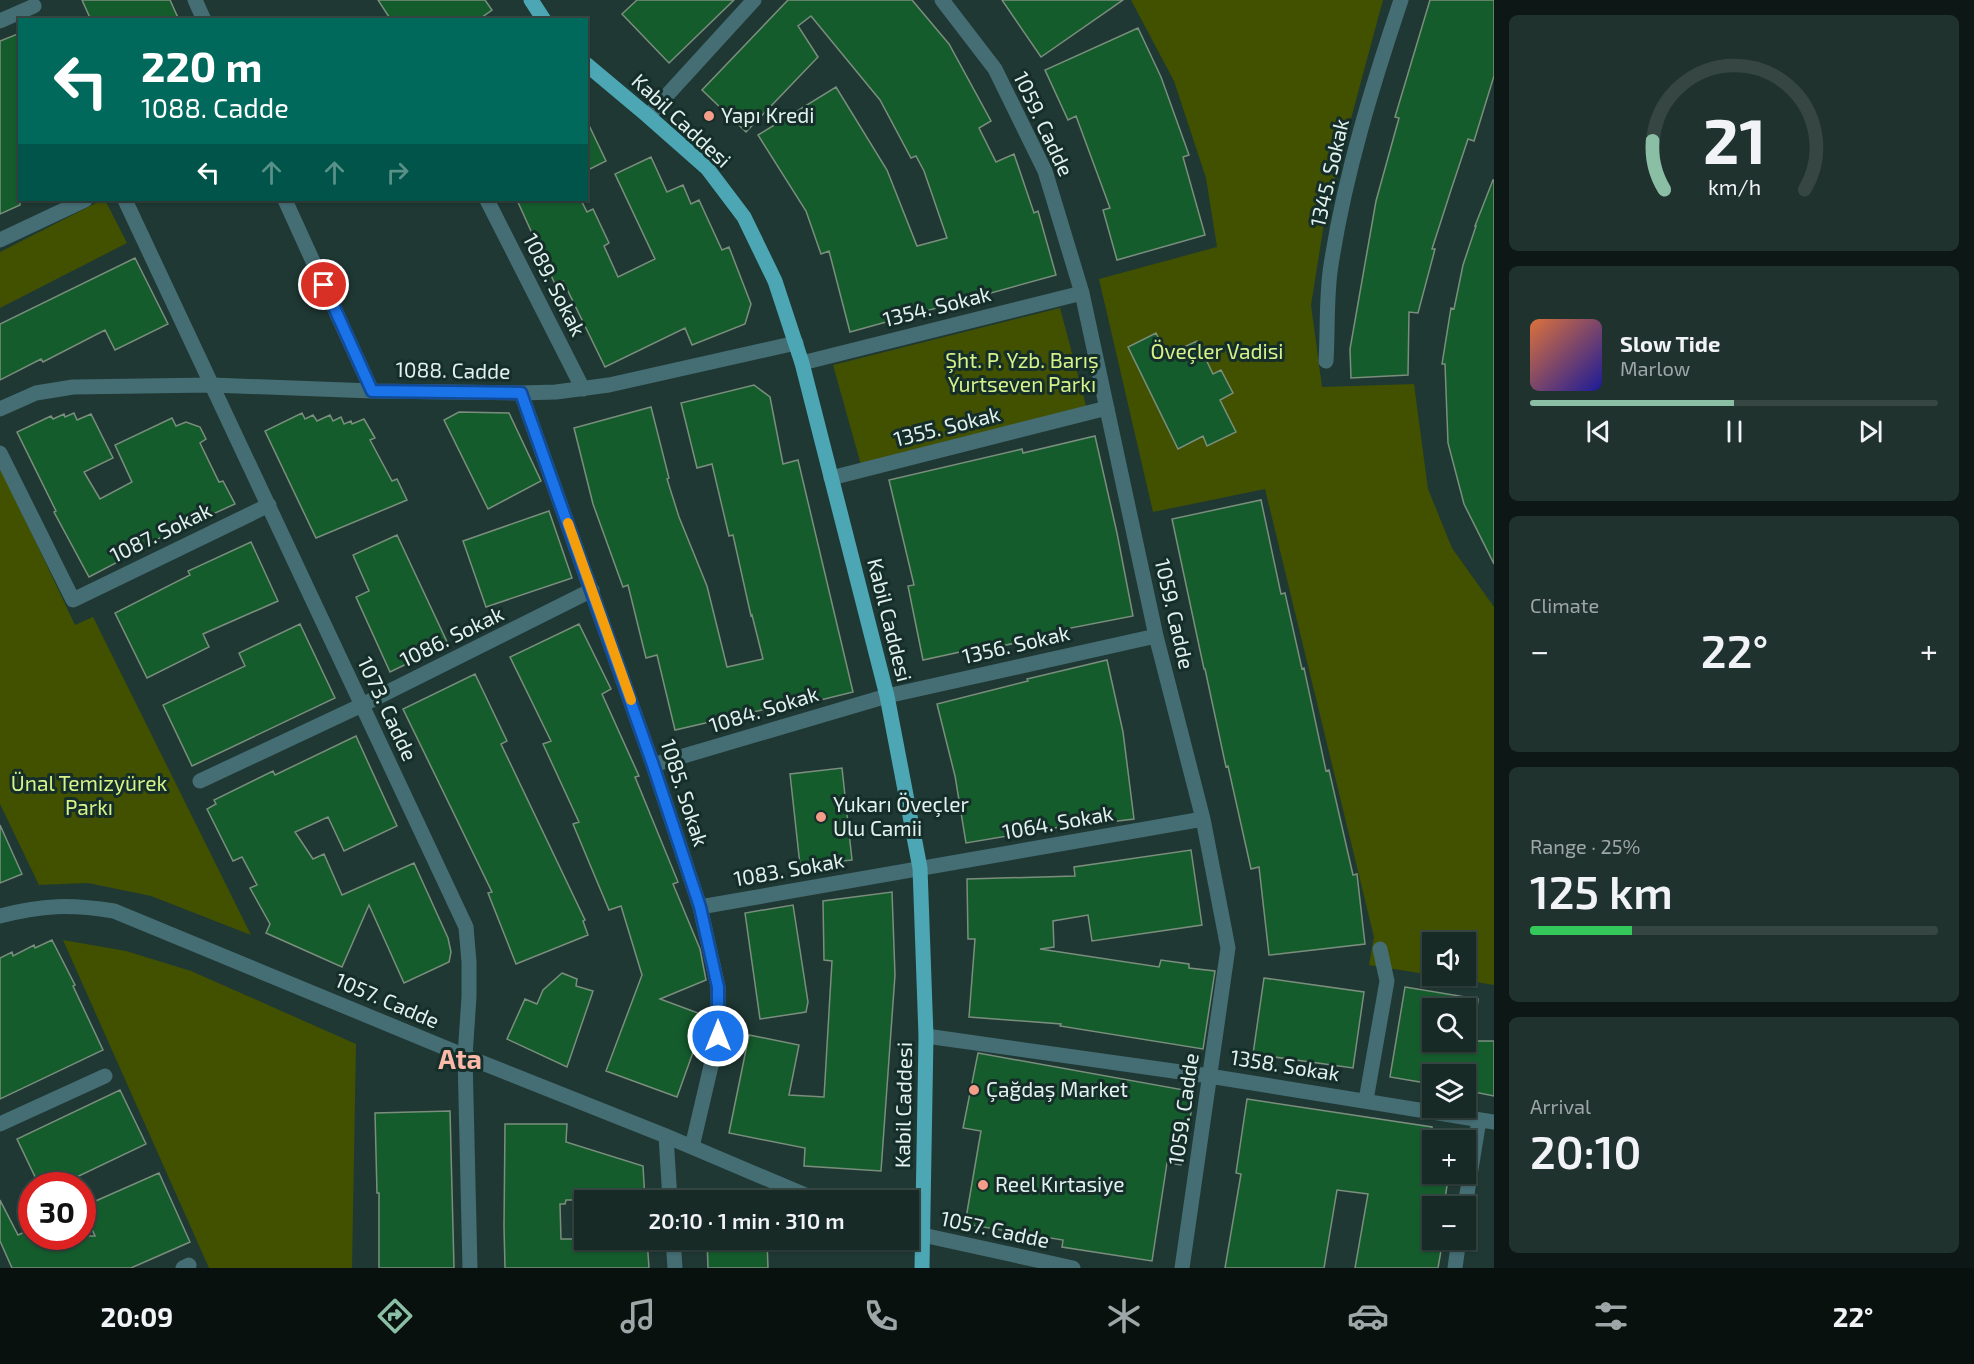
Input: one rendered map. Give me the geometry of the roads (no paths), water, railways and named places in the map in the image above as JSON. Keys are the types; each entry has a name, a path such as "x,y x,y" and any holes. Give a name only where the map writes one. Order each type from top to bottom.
{"main road":[{"path":"531,0 539,18"},
{"name":"Kabil Caddesi","path":"588,65 707,168 744,217 775,281 802,363 886,696 920,868 926,1036 918,1190"},
{"name":"Kabil Caddesi","path":"919,1250 922,1268"}],"street":[{"path":"195,0 203,18"},
{"path":"648,116 754,0"},
{"name":"1059. Cadde","path":"942,0 995,69 1045,171 1082,293 1156,636 1203,819 1228,948 1182,1268"},
{"name":"1345. Sokak","path":"1326,361 1330,267 1348,177 1371,90 1401,0"},
{"path":"0,21 35,8"},
{"path":"0,240 83,201"},
{"name":"1073. Cadde","path":"125,201 466,927 469,997 465,1056 470,1268"},
{"path":"285,201 372,391"},
{"name":"1089. Sokak","path":"488,201 583,389"},
{"name":"1354. Sokak","path":"802,363 1082,293"},
{"name":"1088. Cadde","path":"0,409 36,393 73,387 212,385 372,391 521,393 583,389 609,386 796,343"},
{"name":"1085. Sokak","path":"521,393 653,765 700,907 718,987 718,1036 692,1147"},
{"name":"1355. Sokak","path":"831,478 1107,408"},
{"name":"1087. Sokak","path":"0,453 73,600 268,505"},
{"name":"1086. Sokak","path":"200,782 362,705 592,590"},
{"name":"1356. Sokak","path":"886,696 1156,636"},
{"name":"1084. Sokak","path":"653,765 886,696"},
{"name":"1064. Sokak","path":"920,868 1203,819"},
{"name":"1083. Sokak","path":"700,907 920,868"},
{"name":"1057. Cadde","path":"0,916 49,906 81,906 114,911 793,1190"},
{"path":"1366,1100 1387,981 1380,948"},
{"name":"1358. Sokak","path":"926,1036 1209,1076 1486,1121"},
{"path":"0,1124 105,1076"},
{"path":"1467,1196 1486,1121"},
{"path":"666,1136 669,1190"},
{"name":"1057. Cadde","path":"919,1235 1073,1268"},
{"path":"674,1250 675,1268"},
{"path":"1455,1268 1458,1250"}],"place":[{"name":"Yapı Kredi","path":"709,116"},
{"name":"Yukarı Öveçler Ulu Camii","path":"821,817"},
{"name":"Çağdaş Market","path":"974,1090"},
{"name":"Reel Kırtasiye","path":"983,1185"}],"district":[{"name":"Ata","path":"460,1060"}],"park label":[{"name":"Öveçler Vadisi","path":"1217,352"},
{"name":"Şht. P. Yzb. Barış Yurtseven Parkı","path":"1022,373"},
{"name":"Ünal Temizyürek Parkı","path":"89,796"}]}
